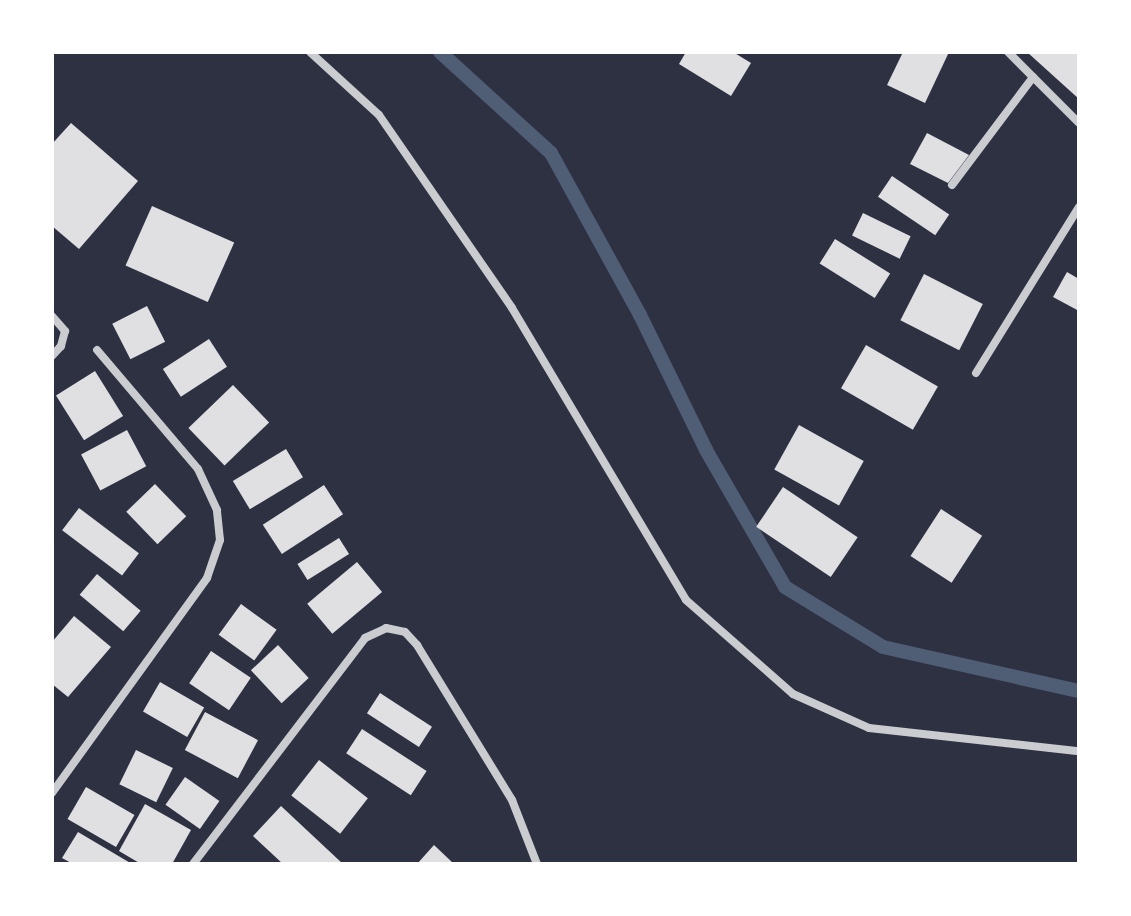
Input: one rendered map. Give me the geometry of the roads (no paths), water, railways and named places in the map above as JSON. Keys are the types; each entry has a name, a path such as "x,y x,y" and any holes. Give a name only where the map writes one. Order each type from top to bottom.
{"street":[{"path":"310,52 379,115 512,308 686,600 793,694 869,728 1079,751"},
{"path":"1008,52 1079,123"},
{"path":"952,185 1033,77"},
{"path":"976,373 1079,207"},
{"path":"52,316 65,331 61,346 52,356"},
{"path":"52,793 207,578 220,540 217,510 198,469 97,350"},
{"path":"193,864 365,638 386,628 405,632 417,645 512,800 537,864"}],"waterway":[{"path":"440,52 551,153 640,315 706,450 785,587 883,647 1079,691"}]}
